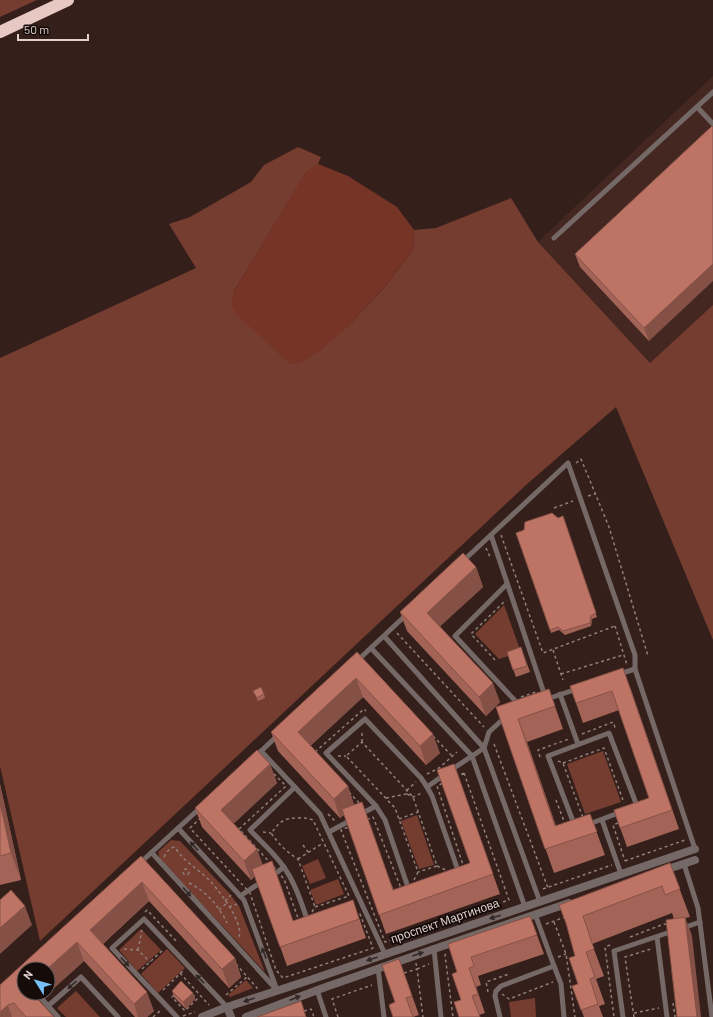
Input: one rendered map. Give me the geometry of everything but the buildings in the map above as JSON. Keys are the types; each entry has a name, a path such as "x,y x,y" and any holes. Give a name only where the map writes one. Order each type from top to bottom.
{"highway":[{"path":"0,32 68,0"}],"street":[{"name":"проспект Мартинова","path":"202,1017 228,1003 313,979 695,849"},
{"path":"654,874 696,860"},
{"name":"проспект Мартинова","path":"246,1017 378,968 580,899"},
{"path":"528,906 535,914"},
{"path":"433,938 434,949"},
{"path":"313,979 317,990"},
{"path":"228,1003 231,1017"}],"lane":[{"path":"554,238 713,92"},
{"path":"697,107 713,124"},
{"path":"457,567 492,538 568,463 635,655 634,669 695,849"},
{"path":"492,538 546,699"},
{"path":"507,584 455,636 522,708"},
{"path":"354,664 412,609"},
{"path":"384,636 484,748 540,902"},
{"path":"371,648 472,756 528,906"},
{"path":"615,676 634,669"},
{"path":"540,701 581,687"},
{"path":"560,694 578,744"},
{"path":"516,711 528,706"},
{"path":"428,788 484,748 490,732 511,714"},
{"path":"365,719 421,778 432,796 461,879 411,896 385,820 376,806 326,753 365,719"},
{"path":"250,761 284,729"},
{"path":"609,733 637,806 576,829 548,756 578,744 609,733"},
{"path":"261,751 320,814 360,904 385,954"},
{"path":"295,787 250,830 284,867 293,882 309,923 316,920"},
{"path":"134,869 206,803"},
{"path":"329,832 376,806"},
{"path":"602,820 621,874"},
{"path":"178,828 244,900 277,990"},
{"path":"152,853 277,990"},
{"path":"684,864 698,908 712,1017"},
{"path":"240,896 284,867"},
{"path":"535,914 561,984 564,1017"},
{"path":"177,1017 112,948 144,919 188,966 228,1003"},
{"path":"623,1017 614,951 700,922"},
{"path":"657,937 667,1017"},
{"path":"434,949 441,1017"},
{"path":"500,1017 495,996 496,991 501,986 554,966"},
{"path":"378,968 384,1017"},
{"path":"48,1006 81,977 118,1017"},
{"path":"317,990 326,1017"},
{"path":"44,1001 58,1017"}],"path":[{"path":"570,469 581,459 608,527 648,656"},
{"path":"491,561 486,546 492,538 500,533 542,653 617,626"},
{"path":"495,660 471,634 506,600 502,590"},
{"path":"552,649 563,680"},
{"path":"561,674 624,654"},
{"path":"514,700 538,691"},
{"path":"314,752 364,709 369,714"},
{"path":"540,757 538,750 613,722 618,736"},
{"path":"430,733 452,756"},
{"path":"437,866 413,797 362,742 346,756 395,808 418,872 437,866 459,876"},
{"path":"426,774 439,768 463,747"},
{"path":"583,819 563,763 576,758 604,748 624,804"},
{"path":"464,773 509,900 385,942 341,830 373,817 406,901 468,880 437,786 464,773"},
{"path":"406,794 407,790 421,778"},
{"path":"345,787 361,804"},
{"path":"413,797 428,788"},
{"path":"385,798 406,794 413,797"},
{"path":"556,799 566,827"},
{"path":"327,812 337,823"},
{"path":"399,819 418,812"},
{"path":"309,818 313,820 349,896 315,908 298,858 288,853 271,833 282,821 288,819 309,818"},
{"path":"619,823 612,825 626,861"},
{"path":"536,892 686,840"},
{"path":"175,842 175,847 178,852 184,859 206,877 227,903 239,928 239,937 235,937"},
{"path":"298,858 323,842"},
{"path":"303,845 308,852"},
{"path":"164,858 167,851 175,847"},
{"path":"187,881 198,887 209,896 227,924"},
{"path":"219,910 227,903"},
{"path":"145,912 147,910 179,944"},
{"path":"539,926 569,916"},
{"path":"554,921 566,954 575,1017"},
{"path":"136,974 168,945"},
{"path":"112,948 138,950 150,962"},
{"path":"634,1017 625,957 652,948"},
{"path":"452,952 445,955 453,1017"},
{"path":"157,996 188,966"},
{"path":"180,974 210,1006"},
{"path":"228,1003 226,995 247,977"},
{"path":"486,982 496,991 509,999 553,982"},
{"path":"184,986 191,993 197,999 185,1011 172,997 184,986"},
{"path":"191,993 195,989"},
{"path":"634,1014 659,1008 660,1013"},
{"path":"304,1011 311,1009 314,1017"},
{"path":"153,1017 160,1011"}],"shaded area":[{"path":"0,0 37,0 0,17"},
{"path":"713,76 713,317 656,370 538,242"},
{"path":"298,147 321,157 318,164 306,173 234,291 346,328 384,288 413,250 414,230 436,228 511,198 538,242 650,363 713,305 713,640 616,407 526,485 40,941 0,766 0,358 196,268 169,224 190,217 251,182 264,165"},
{"path":"318,164 348,176 397,207 414,230 413,250 384,288 346,328 320,351 300,363 290,364 235,313 231,304 234,291 306,172"},
{"path":"504,605 521,652 499,659 475,634"},
{"path":"603,751 621,802 585,814 567,764"},
{"path":"417,815 434,865 419,869 401,821"},
{"path":"171,840 180,841 229,893 239,906 265,972 160,859 158,852"},
{"path":"318,859 326,878 310,884 302,866"},
{"path":"338,879 344,894 316,905 310,890"},
{"path":"141,929 161,950 137,971 119,950"},
{"path":"167,949 185,968 158,993 141,974"},
{"path":"246,980 253,988 230,997 228,995"},
{"path":"76,991 100,1017 66,1017 57,1008"},
{"path":"535,998 536,1017 511,1017 509,1002"}]}
